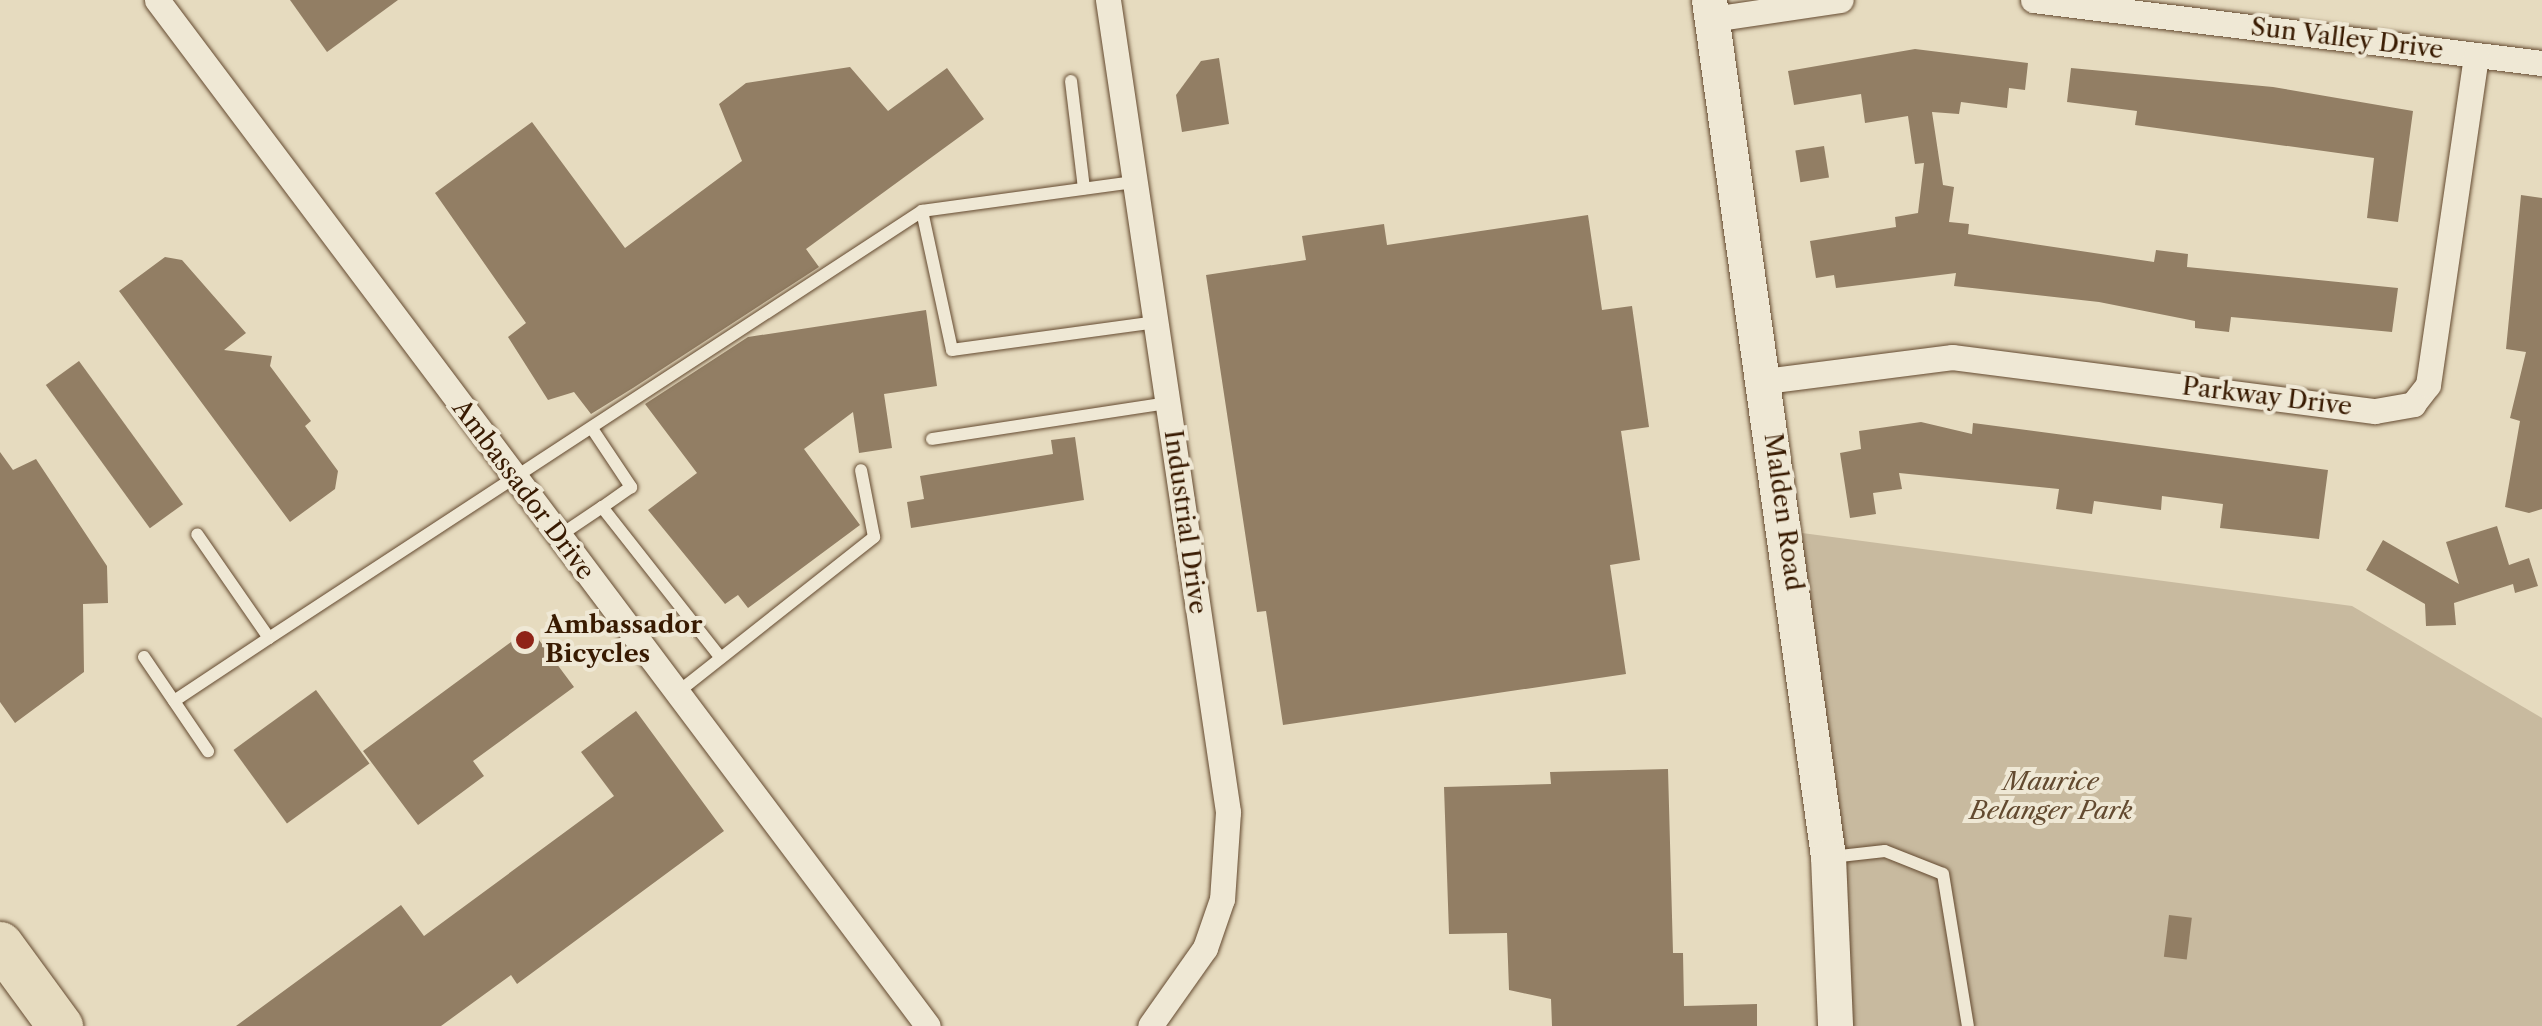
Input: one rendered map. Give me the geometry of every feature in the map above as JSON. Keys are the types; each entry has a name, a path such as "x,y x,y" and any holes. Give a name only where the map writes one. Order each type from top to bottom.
{"highway":[{"path":"0,944 60,1026"}],"main road":[{"name":"Malden Road","path":"1711,9 1828,858 1835,1026"}],"street":[{"name":"Ambassador Drive","path":"157,0 928,1026"},
{"name":"Industrial Drive","path":"1108,0 1228,812 1222,899 1205,948 1150,1026"},
{"path":"1711,9 1841,0"},
{"name":"Sun Valley Drive","path":"2033,0 2542,63"},
{"name":"Parkway Drive","path":"1765,381 1952,358 2375,411 2413,404 2428,385 2476,54"}],"lane":[{"path":"1071,81 1084,188"},
{"path":"174,701 922,211 1135,182"},
{"path":"922,211 952,350 1156,322"},
{"path":"932,439 1167,403"},
{"path":"559,536 631,487 593,430"},
{"path":"678,692 874,538 861,470"},
{"path":"602,507 721,658"},
{"path":"197,534 269,638"},
{"path":"144,657 208,751"},
{"path":"1828,858 1885,851 1943,874 1968,1026"}],"green space":[{"name":"Maurice Belanger Park","path":"1787,531 2352,606 2542,718 2542,1026 1840,1026"}],"building":[{"path":"290,0 398,0 327,52"},
{"path":"1915,49 2028,63 2025,90 2009,88 2007,108 1961,102 1959,114 1932,112 1943,185 1954,187 1949,222 1969,224 1968,234 2154,262 2156,250 2188,254 2187,267 2398,288 2392,332 2231,317 2229,332 2195,328 2195,321 2099,302 1954,286 1956,273 1836,288 1834,275 1816,278 1810,241 1896,227 1895,217 1918,213 1924,163 1915,164 1908,116 1865,123 1861,94 1794,105 1788,71"},
{"path":"1219,58 1229,124 1182,132 1176,95 1201,61"},
{"path":"850,67 888,111 947,68 984,119 806,249 819,267 633,388 591,414 574,392 548,400 508,337 526,323 435,193 532,122 625,248 742,161 719,104 746,83"},
{"path":"2071,68 2273,87 2413,111 2398,222 2367,218 2374,158 2135,125 2137,111 2067,102"},
{"path":"1824,146 1829,178 1800,182 1795,151"},
{"path":"2521,195 2542,198 2542,509 2529,513 2505,507 2520,421 2510,418 2526,352 2506,349"},
{"path":"1588,215 1602,310 1632,306 1649,427 1621,431 1640,560 1610,565 1626,674 1283,725 1266,611 1257,612 1206,275 1306,260 1302,236 1384,224 1387,245"},
{"path":"165,257 182,260 246,333 224,350 272,356 270,366 311,421 305,426 338,471 335,489 290,522 119,291"},
{"path":"926,310 937,386 884,394 892,448 859,453 853,412 804,449 860,525 748,608 738,595 725,604 648,510 697,473 645,404 748,337"},
{"path":"79,361 183,504 150,528 46,385"},
{"path":"1921,422 1972,434 1973,423 2328,470 2319,539 2220,528 2223,504 2162,496 2161,510 2094,501 2092,514 2056,509 2059,489 1899,473 1902,489 1873,493 1876,514 1850,518 1840,453 1861,449 1859,431"},
{"path":"1075,437 1084,500 911,528 907,502 924,499 920,476 1053,454 1051,440"},
{"path":"0,452 13,470 36,459 107,566 108,603 83,604 84,672 15,723 0,702"},
{"path":"2497,526 2509,565 2529,558 2538,586 2515,593 2513,584 2454,603 2456,625 2426,626 2425,604 2366,570 2383,540 2459,584 2446,542"},
{"path":"530,628 574,687 473,761 484,776 418,825 363,751"},
{"path":"316,690 369,764 287,824 233,750"},
{"path":"636,711 724,831 517,984 511,975 441,1026 236,1026 401,905 424,936 614,796 581,752"},
{"path":"1668,769 1673,953 1683,953 1684,1006 1757,1004 1757,1026 1552,1026 1551,999 1509,990 1507,933 1449,934 1444,787 1551,784 1550,772"},
{"path":"2169,915 2192,918 2187,959 2164,957"}],"place":[{"name":"Ambassador Bicycles","path":"525,640"}]}
